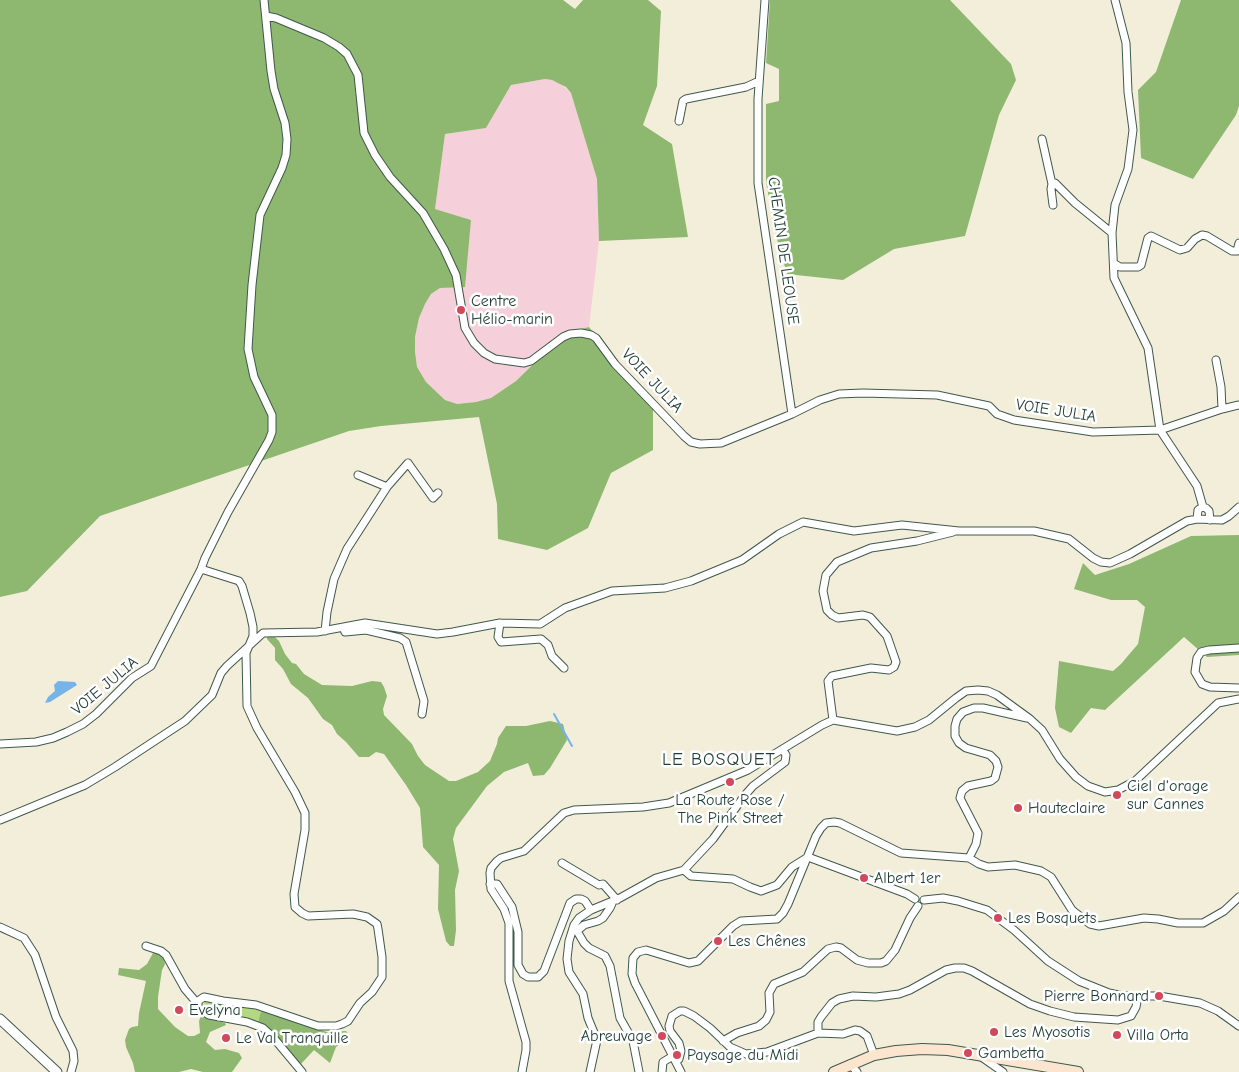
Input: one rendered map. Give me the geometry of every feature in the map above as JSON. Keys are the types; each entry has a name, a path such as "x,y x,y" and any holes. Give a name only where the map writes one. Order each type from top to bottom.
{"main road":[{"path":"834,1072 854,1068 874,1055 921,1049 948,1050 1078,1072"}],"street":[{"name":"VOIE JULIA","path":"0,744 36,742 53,738 83,724 96,714 132,678 151,666 228,512 269,440 273,425 272,414 254,377 248,350 252,285 260,215 282,168 286,155 287,139 286,123 274,89 264,0"},
{"name":"CHEMIN DE LEOUSE","path":"764,0 759,81 758,183 792,414"},
{"path":"1115,0 1126,43 1128,92 1133,130 1128,169 1115,205 1112,233 1115,264 1114,278 1148,348 1160,430 1197,486 1203,507 1209,511 1210,520"},
{"name":"VOIE JULIA","path":"266,16 276,18 324,38 348,54 358,75 364,133 375,155 390,177 423,212 444,249 456,275 465,328 474,343 495,359 524,363 531,362 563,337 581,333 591,335 596,338 615,364 691,442 700,444 721,443 838,394 938,395 989,406 997,414 1014,420 1093,432 1160,430 1222,409 1239,406"},
{"path":"679,121 683,101 686,98 746,86 759,81"},
{"path":"1042,139 1052,184 1053,205"},
{"path":"1052,184 1055,183 1075,203 1112,233"},
{"path":"1115,264 1120,267 1138,267 1141,265 1148,238 1151,236 1180,250 1187,248 1202,234 1232,251 1237,250 1239,243"},
{"path":"1216,360 1221,387 1222,409"},
{"path":"325,631 334,579 347,549 387,487 408,463 433,498 438,493"},
{"path":"358,475 387,487"},
{"path":"1197,519 1198,510 1203,507"},
{"path":"0,820 85,785 185,721 208,700 214,691 221,673 250,643 263,633 325,631 371,622 444,634 500,623 540,624 565,608 612,591 665,588 742,560 779,534 803,522 854,531 902,525 959,531 1020,530 1050,534 1069,539 1093,558 1110,563 1130,554 1181,524 1197,519 1225,519 1239,507"},
{"path":"833,720 828,681 832,676 871,668 889,670 894,667 896,662 887,636 870,617 863,615 838,618 832,615 825,603 823,591 826,575 838,562 871,548 917,541 959,531"},
{"path":"197,1002 204,997 256,1005 318,1026 336,1026 348,1021 360,1003 379,983 382,977 382,957 378,929 373,920 353,914 308,916 295,907 294,894 305,830 304,813 295,792 257,728 247,706 246,659 253,627 242,586 236,579 201,569"},
{"path":"500,623 498,637 501,642 541,639 548,645 552,656 564,668"},
{"path":"343,627 345,632 366,630 400,638 406,642 424,700 422,714"},
{"path":"1239,648 1201,652 1197,658 1195,672 1202,684 1210,687 1239,688"},
{"path":"522,1072 526,1042 509,981 509,923 507,915 494,895 490,884 490,873 491,868 497,861 524,851 564,813 574,810 669,803 748,770 833,720 897,731 915,727 929,720 956,698 966,692 978,690 988,691 997,695 1030,719 1042,730 1060,758 1076,777 1088,786 1105,792 1118,790 1131,784 1218,703 1239,699"},
{"path":"969,858 976,844 978,833 960,798 962,791 968,786 991,781 996,778 998,767 996,761 990,755 966,748 958,743 955,736 957,718 963,712 974,708 983,708 1030,719"},
{"path":"590,1072 597,1040 588,1018 583,994 569,972 567,959 574,925 579,918 591,910 615,900 656,878 684,870 713,839 753,786 784,762 786,755 783,750"},
{"path":"681,1072 635,983 632,974 633,958 638,952 646,950 689,963 698,961 733,926 741,921 778,919 788,904 820,828 826,823 834,822 901,853 969,858 988,867 1014,865 1041,871 1050,877 1072,910 1090,924 1099,926 1144,918 1178,923 1203,924 1224,911 1239,897"},
{"path":"684,870 691,876 733,879 761,891 777,885 792,867 808,857"},
{"path":"808,857 923,904 924,900 943,898 987,910 1014,930 1048,962 1079,981 1123,996 1159,996 1200,1003 1218,1011 1238,1024"},
{"path":"562,863 599,885 603,884 615,900"},
{"path":"490,884 497,884 512,907 518,932 518,965 523,974 528,977 538,977 544,970 570,903 576,899 581,899 585,901 591,910"},
{"path":"615,900 603,918 584,925 577,931 589,948 605,956 610,966 620,1018 633,1041 639,1072"},
{"path":"723,1041 759,1026 766,1020 770,1012 769,993 774,984 803,972 828,950 836,947 842,948 857,960 868,964 881,963 886,960 895,950 917,902"},
{"path":"0,927 24,938 35,955 56,1017 73,1051 74,1061 71,1072"},
{"path":"146,946 161,950 166,955 185,989 197,1002 198,1008 209,1015 247,1022 263,1028 302,1072"},
{"path":"818,1033 818,1022 821,1017 832,1003 839,999 853,996 876,997 899,994 946,970 955,968 964,968 972,971 1030,1004 1074,1017 1118,1020 1131,1016 1136,1007 1138,996"},
{"path":"662,1072 663,1062 679,1059 682,1051 669,1026 672,1016 680,1011 688,1012 694,1016 735,1051 755,1054 767,1052 818,1033 843,1034 855,1030 867,1036 874,1055"},
{"path":"0,1019 57,1072"},
{"path":"977,1055 1003,1072"},
{"path":"1006,1060 1007,1072"}],"shaded area":[{"path":"546,79 559,82 571,93 597,179 599,241 589,327 565,333 516,381 491,398 457,404 445,400 426,382 417,367 415,352 415,337 419,318 431,294 440,288 465,286 471,220 435,209 445,134 486,128 511,85"}],"green space":[{"path":"0,0 563,0 575,9 583,0 648,0 661,11 657,86 643,125 672,144 688,237 599,241 597,179 571,93 566,87 552,80 545,79 511,85 486,128 445,134 435,209 471,220 465,287 440,288 431,294 419,318 415,337 415,352 417,367 426,382 445,400 457,404 476,402 491,398 516,381 565,333 589,327 653,408 653,450 611,473 588,528 547,550 498,539 497,504 479,417 381,426 349,431 100,516 27,591 0,597"},
{"path":"770,0 950,0 1011,64 1016,80 999,115 965,236 894,249 843,280 787,274 776,236 766,182 766,104 779,101 779,69 766,63"},
{"path":"1181,0 1239,0 1239,106 1236,115 1193,179 1141,158 1138,90 1156,72"},
{"path":"1239,535 1239,655 1207,657 1184,637 1105,710 1091,708 1071,733 1059,727 1055,708 1059,661 1113,671 1138,644 1145,607 1137,600 1111,600 1074,589 1083,563 1095,575 1129,564 1191,536"},
{"path":"270,636 274,636 279,641 292,663 296,664 304,674 322,685 352,686 372,681 381,682 387,696 383,709 384,715 412,744 425,765 449,781 456,781 478,772 490,761 498,738 506,726 526,726 550,721 563,724 567,740 544,775 533,776 528,763 504,772 487,786 456,828 453,839 459,871 455,890 456,930 454,946 450,946 446,941 438,909 439,865 423,847 420,808 384,754 376,752 369,757 359,757 337,734 332,725 323,719 308,698 291,684 283,669 275,660 275,648 267,639"},
{"path":"153,953 160,954 165,964 162,970 158,1009 175,1027 188,1036 200,1033 199,1021 201,1016 225,1023 226,1025 210,1032 206,1042 215,1050 225,1049 239,1053 242,1058 232,1072 203,1072 191,1069 179,1072 135,1072 125,1040 129,1029 138,1026 146,981 118,975 119,968 139,970 147,964"},
{"path":"205,1001 244,1006 261,1011 258,1022 248,1018 207,1011 202,1007"},
{"path":"261,1011 327,1032 346,1031 349,1035 348,1038 336,1047 330,1063 314,1050 301,1064 269,1029 258,1022"}],"water":[{"path":"58,681 75,682 77,685 50,702 45,703 48,697 55,691 54,685"}],"waterway":[{"path":"554,714 572,746"}],"place":[{"name":"Centre Hélio-marin","path":"461,310"},
{"name":"La Route Rose / The Pink Street","path":"730,782"},
{"name":"Ciel d'orage sur Cannes","path":"1117,795"},
{"name":"Hauteclaire","path":"1018,808"},
{"name":"Albert 1er","path":"864,878"},
{"name":"Les Bosquets","path":"998,918"},
{"name":"Les Chênes","path":"718,941"},
{"name":"Pierre Bonnard","path":"1159,996"},
{"name":"Evelyna","path":"179,1010"},
{"name":"Les Myosotis","path":"994,1032"},
{"name":"Villa Orta","path":"1117,1035"},
{"name":"Abreuvage","path":"662,1036"},
{"name":"Le Val Tranquille","path":"226,1038"},
{"name":"Gambetta","path":"968,1053"},
{"name":"Paysage du Midi","path":"677,1055"}],"district":[{"name":"LE BOSQUET","path":"719,760"}]}
